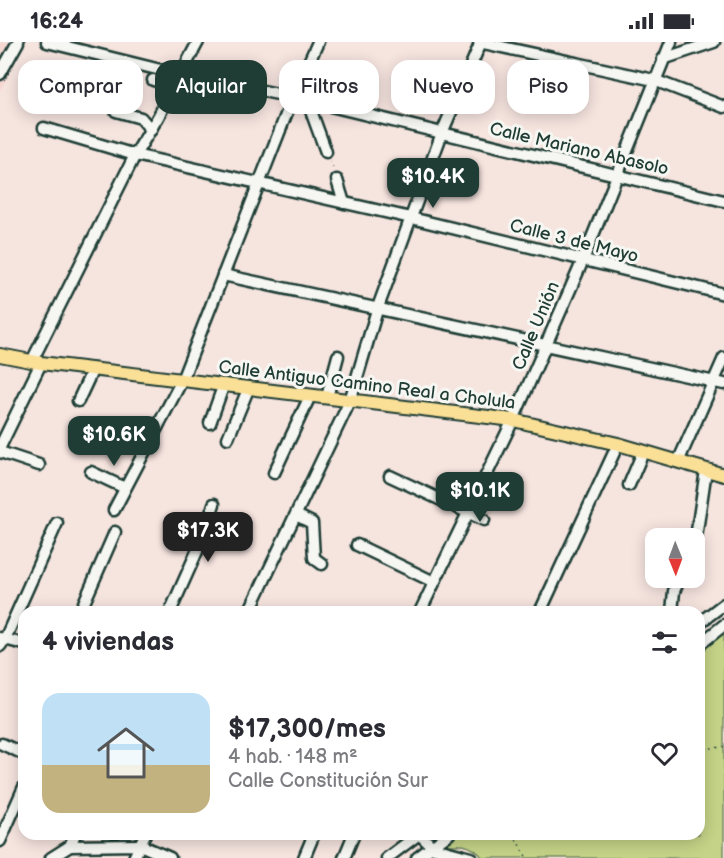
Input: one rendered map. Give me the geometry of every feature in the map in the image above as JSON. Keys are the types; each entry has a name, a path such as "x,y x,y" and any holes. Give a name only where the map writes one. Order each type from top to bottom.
{"main road":[{"name":"Calle Antiguo Camino Real a Cholula","path":"0,354 36,362 513,420 618,444 724,475"}],"street":[{"path":"0,74 18,42"},
{"name":"Calle Mariano Abasolo","path":"47,42 155,69"},
{"path":"189,60 198,42"},
{"path":"310,60 318,42"},
{"path":"252,606 350,400 377,310 442,133 480,42 654,80 724,107"},
{"name":"Calle Unión","path":"423,606 513,420 583,260 671,42"},
{"path":"663,59 714,42"},
{"path":"127,114 141,118 151,129"},
{"path":"0,447 36,362 135,155 160,114"},
{"path":"114,510 182,380 286,114"},
{"path":"312,114 326,152"},
{"name":"Calle Mariano Abasolo","path":"364,114 724,201"},
{"name":"Calle 3 de Mayo","path":"44,129 135,155 411,218 724,294"},
{"path":"337,180 344,203"},
{"path":"224,275 718,383"},
{"path":"327,397 338,356"},
{"path":"678,462 718,383 724,358"},
{"path":"78,401 93,369"},
{"path":"210,423 224,384"},
{"path":"228,438 249,387"},
{"path":"274,473 310,396"},
{"path":"543,606 618,444"},
{"path":"0,452 39,465"},
{"path":"628,485 643,452"},
{"path":"697,528 706,470"},
{"path":"91,472 125,488"},
{"path":"390,476 484,520"},
{"path":"173,606 203,538 214,504"},
{"path":"296,515 312,523 314,558 322,564"},
{"path":"18,606 57,523"},
{"path":"83,606 115,532"},
{"path":"357,545 434,582"},
{"path":"673,606 675,588"},
{"path":"705,618 724,604"},
{"path":"18,607 2,641 18,643"},
{"path":"705,640 724,625"},
{"path":"2,744 18,751"},
{"path":"0,841 18,801"},
{"path":"70,846 72,840"},
{"path":"134,858 142,840"},
{"path":"304,858 312,840"},
{"path":"344,858 352,840"},
{"path":"387,858 411,840"},
{"path":"425,840 432,847 471,858"},
{"path":"417,858 442,840"},
{"path":"51,858 70,846 140,845 170,858"}],"path":[{"path":"326,152 337,180"},
{"path":"705,749 724,747"},
{"path":"516,840 527,858"}],"shaded area":[{"path":"0,42 26,42 0,91"}],"green space":[{"path":"724,624 724,858 483,858 472,848 466,846 432,847 441,840 705,840 705,638"}]}
